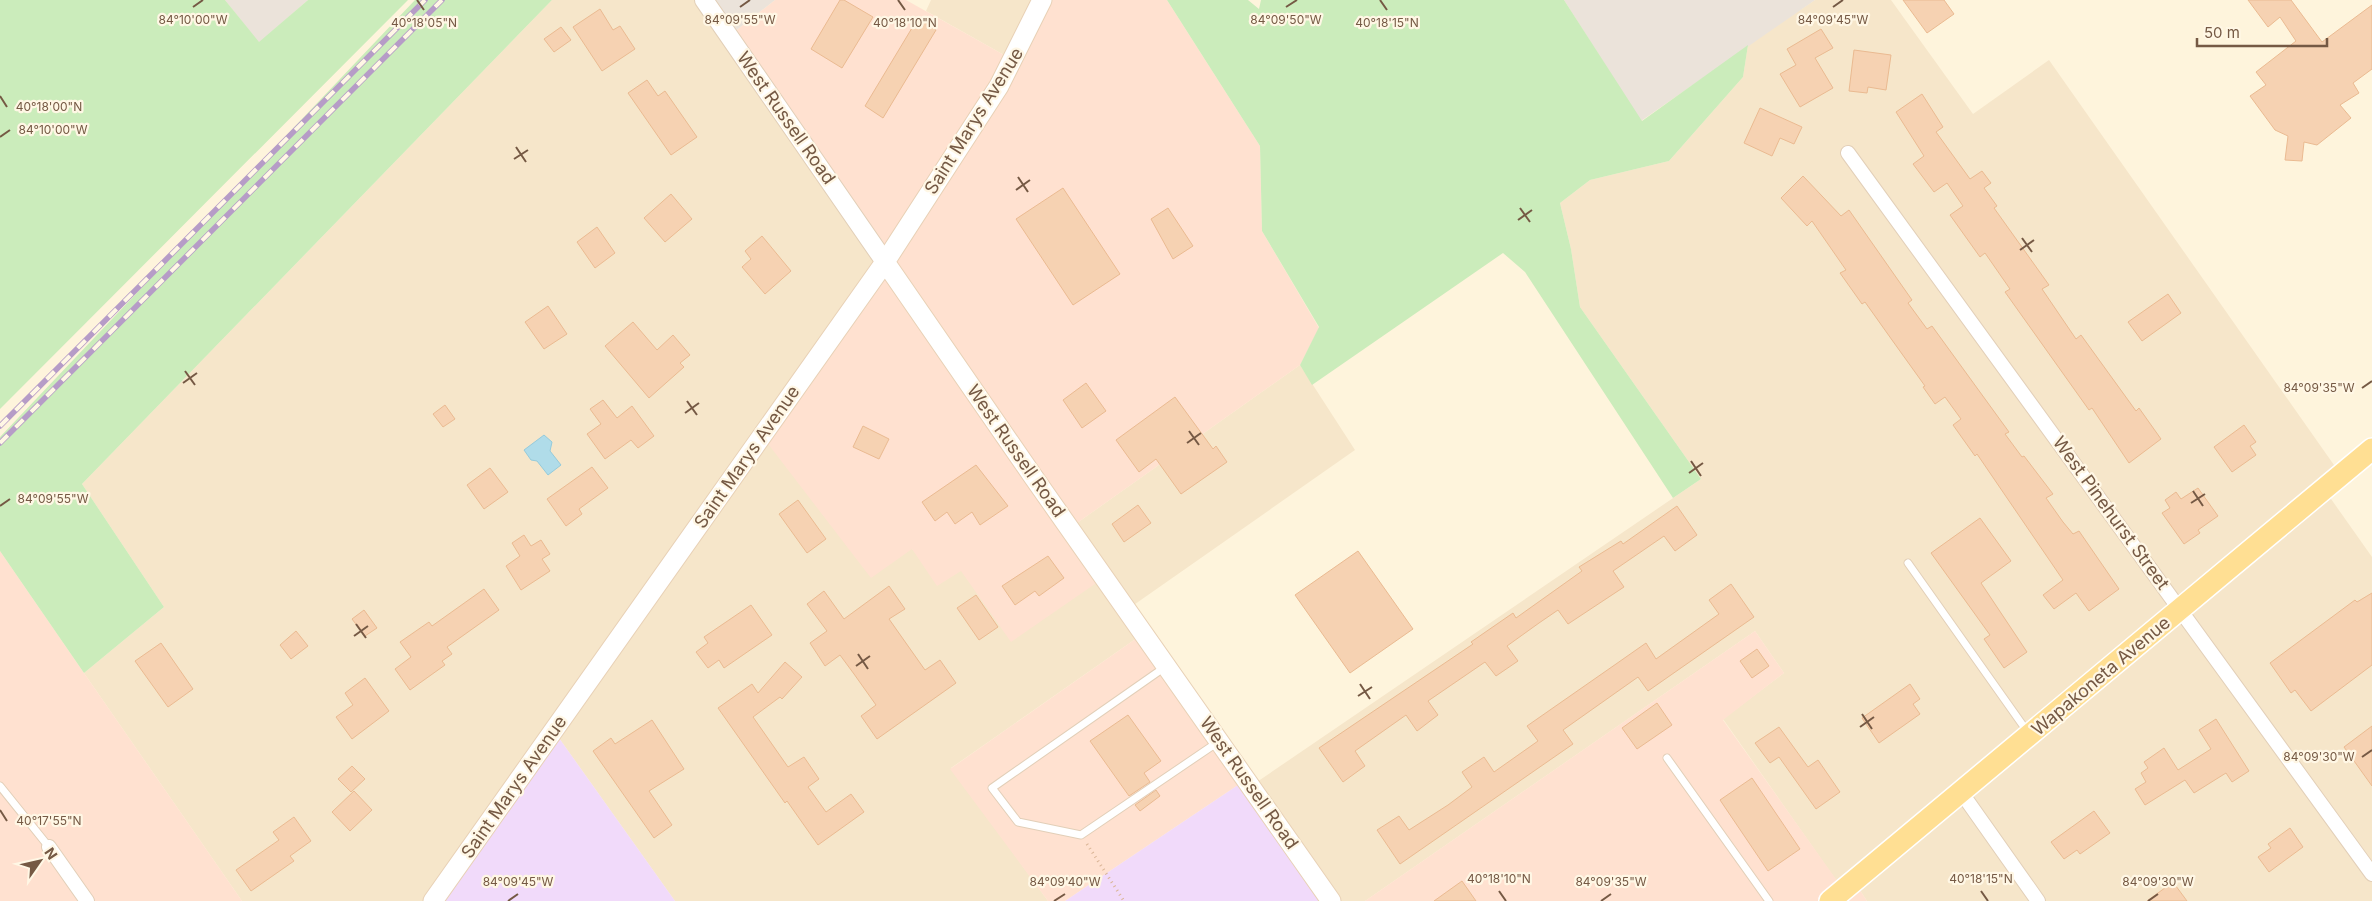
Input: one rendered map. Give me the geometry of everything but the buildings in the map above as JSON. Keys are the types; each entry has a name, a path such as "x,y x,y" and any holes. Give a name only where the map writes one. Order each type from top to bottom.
{"main road":[{"name":"Saint Marys Avenue","path":"433,901 885,262 998,86 1042,0"},
{"name":"West Russell Road","path":"885,262 1331,901"},
{"name":"Wapakoneta Avenue","path":"1830,901 2372,449"}],"street":[{"name":"West Russell Road","path":"704,0 885,262"},
{"name":"West Pinehurst Street","path":"1848,153 2182,609 2372,874"},
{"path":"1961,792 2038,901"},
{"path":"49,847 87,901"}],"lane":[{"path":"1908,562 2029,735"},
{"path":"1167,665 992,788 1018,822 1081,835 1220,740"},
{"path":"1667,758 1769,901"},
{"path":"0,786 49,847"}],"path":[{"path":"1081,835 1124,901"}],"shaded area":[{"path":"225,0 308,0 259,43"},
{"path":"552,0 704,0 885,262 912,549 961,570 1070,528 1300,365 1355,450 1128,609 1144,633 951,768 1048,901 675,901 554,731 433,901 242,901 84,673 164,607 82,484"},
{"path":"704,0 775,0 729,36"},
{"path":"775,0 906,0 1013,60 1042,0 1167,0 1260,146 1262,231 1319,328 1300,365 1070,528 1105,577 1011,642 961,571 937,586 912,549 871,578 762,436 885,262 729,36"},
{"path":"931,0 1042,0 1013,60 926,11"},
{"path":"1564,0 1815,0 1641,121"},
{"path":"1815,0 1891,0 1973,114 2049,60 2341,475 2324,489 2372,557 2372,901 1867,901 1854,881 1843,890 1723,719 1784,673 1755,631 1365,901 1331,901 1251,786 1701,479 1580,307 1571,249 1560,203 1590,180 1669,161 1743,77 1748,45"},
{"path":"0,551 84,673 242,901 0,901"},
{"path":"1755,631 1784,673 1723,720 1843,889 1854,881 1867,901 1365,901"},
{"path":"1144,633 1247,779 1065,901 1048,901 950,769"},
{"path":"554,731 675,901 434,901"},
{"path":"1247,779 1331,901 1065,901"}],"green space":[{"path":"0,0 225,0 259,42 308,0 408,0 0,409"},
{"path":"415,0 552,0 82,484 164,607 84,673 0,551 0,437"},
{"path":"1167,0 1248,0 1259,9 1261,0 1564,0 1642,121 1748,45 1743,77 1669,161 1590,180 1560,203 1571,249 1580,307 1701,479 1673,498 1525,272 1503,253 1312,385 1300,365 1319,327 1262,231 1260,146"}],"water":[{"path":"544,435 552,442 550,451 561,465 548,475 537,461 531,460 524,450"}],"railway":[{"path":"0,426 425,0"},
{"path":"0,443 442,0"}]}
